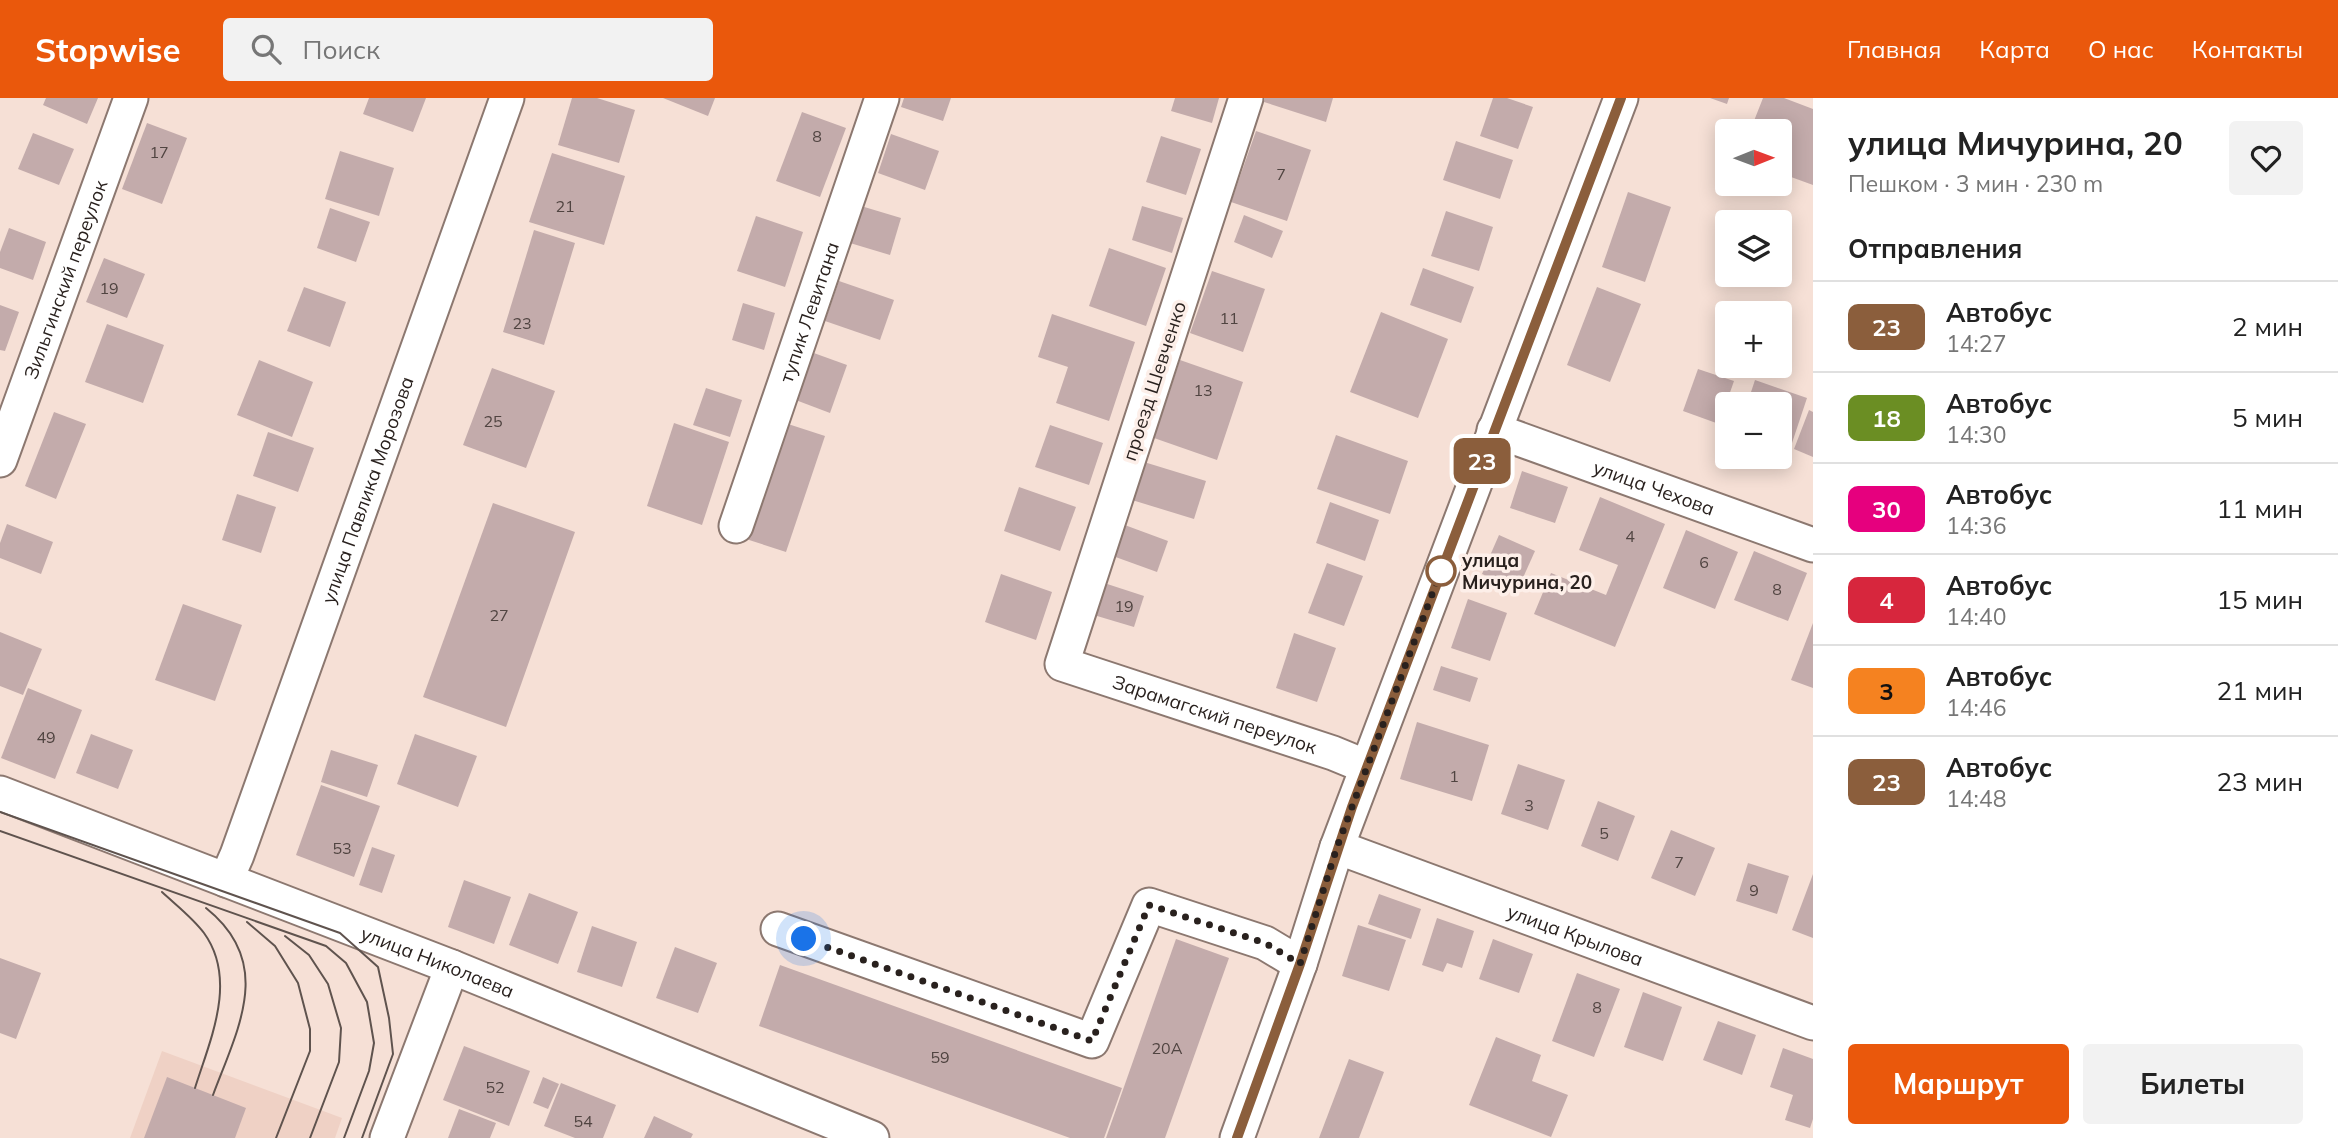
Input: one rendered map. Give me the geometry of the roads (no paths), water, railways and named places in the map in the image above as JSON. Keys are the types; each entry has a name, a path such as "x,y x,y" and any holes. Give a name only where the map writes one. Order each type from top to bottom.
{"street":[{"name":"Зильгинский переулок","path":"0,460 131,98"},
{"name":"улица Павлика Морозова","path":"226,880 507,98"},
{"name":"тупик Левитана","path":"736,526 883,98"},
{"name":"проезд Шевченко","path":"1062,664 1246,98"},
{"path":"1237,1138 1300,964 1337,847 1621,98"},
{"name":"улица Чехова","path":"1494,430 1813,545"},
{"name":"Зарамагский переулок","path":"1062,664 1333,753 1367,767"},
{"name":"улица Николаева","path":"0,793 452,967 872,1138"},
{"name":"улица Крылова","path":"1337,847 1813,1023"},
{"path":"778,929 1092,1041 1149,905 1265,943 1300,964"},
{"path":"387,1138 452,967"}],"tram line":[{"path":"0,812 340,933 378,967 389,1018 393,1054 362,1138"},
{"path":"0,831 326,946 346,963 367,1002 374,1043 369,1071 344,1138"},
{"path":"162,892 204,933 214,951 219,970 218,1010 195,1088"},
{"path":"206,908 227,929 240,951 245,974 245,997 240,1021 213,1095"},
{"path":"247,922 275,946 298,983 310,1029 310,1051 276,1138"},
{"path":"285,936 309,955 328,984 341,1028 339,1062 310,1138"}],"place":[{"name":"улица Мичурина, 20","path":"1441,571"}]}
